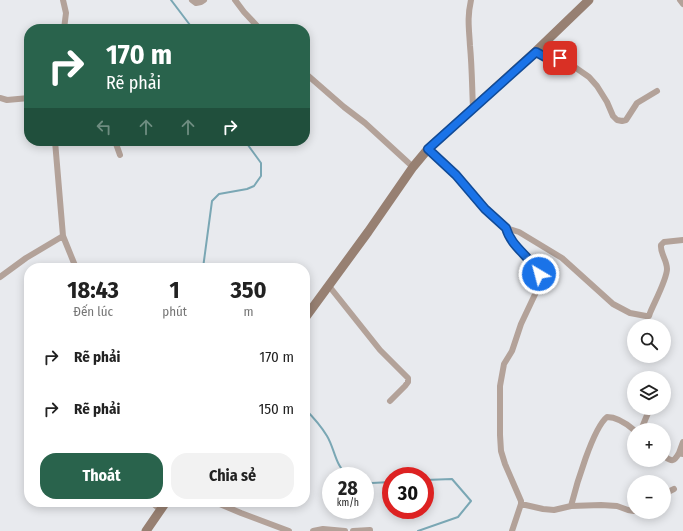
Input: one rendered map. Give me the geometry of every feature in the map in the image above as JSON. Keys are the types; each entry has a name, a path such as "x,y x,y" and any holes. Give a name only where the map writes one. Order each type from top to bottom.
{"street":[{"path":"63,0 66,13 65,24"},
{"path":"192,0 196,3 204,0"},
{"path":"235,0 255,24"},
{"path":"471,0 468,21 473,108"},
{"path":"310,311 413,167 428,149 536,52 589,0"},
{"path":"680,0 683,4"},
{"path":"536,52 547,58 563,59 589,77 597,86 607,102 613,116 617,120 626,120 637,103 657,91"},
{"path":"310,77 365,123 413,167"},
{"path":"0,98 7,100 24,98"},
{"path":"55,146 63,236 74,263"},
{"path":"117,146 120,155"},
{"path":"428,149 456,175 485,209 506,228 519,232 562,258 613,304 630,313 649,316 666,276 667,269 661,251 661,245 664,242 683,240"},
{"path":"506,228 507,233 516,246 537,269 540,278 540,283 536,294 521,324 514,348 504,364 500,386 501,451 521,504 512,531"},
{"path":"0,277 26,258 63,236"},
{"path":"329,286 380,350 408,378 408,382 405,386 390,401"},
{"path":"571,506 585,461 603,420 607,416 627,425"},
{"path":"671,459 675,460 681,454 683,442"},
{"path":"521,504 554,510 571,506 612,506 627,509"},
{"path":"146,531 162,507"},
{"path":"226,507 282,530 289,531"},
{"path":"313,531 322,529 345,531"},
{"path":"353,531 370,530"}],"waterway":[{"path":"171,0 189,24"},
{"path":"204,263 212,201 219,194 247,189 254,186 261,176 261,163 249,146"},
{"path":"310,414 325,432 340,467"},
{"path":"418,531 458,517 471,501 452,479 434,480"},
{"path":"374,483 382,482"}],"route":[{"path":"539,274 537,269 516,246 507,233 506,228 485,209 456,175 428,149 536,52 547,58 560,58"}]}
